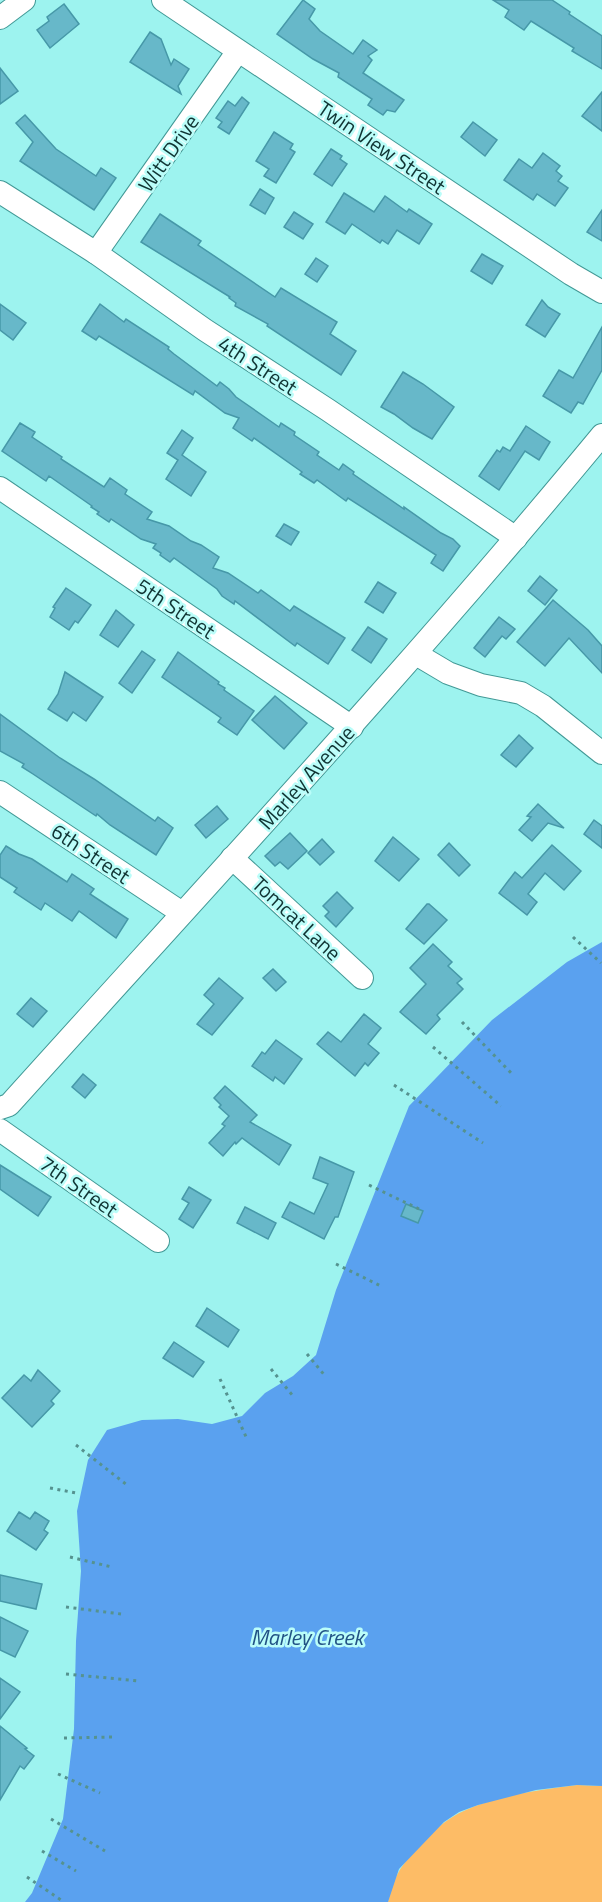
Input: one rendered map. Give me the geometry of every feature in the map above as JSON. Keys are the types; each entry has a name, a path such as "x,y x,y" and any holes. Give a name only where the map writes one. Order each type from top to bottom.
{"street":[{"path":"0,18 24,0"},
{"name":"Twin View Street","path":"163,0 571,274 602,292"},
{"name":"Witt Drive","path":"96,254 238,51"},
{"name":"4th Street","path":"0,192 338,416 516,538"},
{"name":"Marley Avenue","path":"0,1108 9,1105 352,727 602,435"},
{"name":"5th Street","path":"0,488 352,727"},
{"path":"416,654 448,673 481,685 521,693 543,706 602,753"},
{"name":"6th Street","path":"0,792 182,913"},
{"name":"Tomcat Lane","path":"232,858 362,978"},
{"name":"7th Street","path":"0,1130 158,1241"}],"path":[{"path":"573,937 601,963"},
{"path":"462,1022 514,1076"},
{"path":"433,1047 501,1106"},
{"path":"394,1085 483,1143"},
{"path":"369,1185 419,1209"},
{"path":"336,1264 383,1287"},
{"path":"307,1354 326,1377"},
{"path":"271,1369 293,1396"},
{"path":"220,1379 247,1439"},
{"path":"76,1445 127,1485"},
{"path":"50,1488 76,1493"},
{"path":"70,1557 112,1567"},
{"path":"66,1606 121,1614"},
{"path":"66,1674 139,1681"},
{"path":"64,1738 115,1737"},
{"path":"58,1774 100,1793"},
{"path":"51,1820 105,1851"},
{"path":"42,1851 76,1871"},
{"path":"27,1877 64,1902"}],"shaded area":[{"path":"577,1785 602,1786 602,1902 388,1902 396,1876 404,1864 445,1822 490,1801"}],"water":[{"name":"Marley Creek","path":"602,942 602,1786 577,1785 536,1790 459,1812 444,1822 399,1869 388,1902 25,1902 32,1893 63,1819 74,1729 76,1641 81,1571 77,1511 88,1460 107,1430 142,1420 178,1419 212,1424 242,1416 265,1393 293,1376 316,1355 336,1290 409,1106 492,1020 567,962"}],"building":[{"path":"303,0 315,9 309,19 320,31 353,54 363,40 377,50 368,56 372,60 363,73 404,100 395,112 387,110 383,115 368,105 372,99 338,77 339,73 313,59 277,34"},
{"path":"493,0 552,0 602,36 602,69 572,51 574,48 531,21 524,30 505,17 509,10"},
{"path":"64,4 79,24 50,48 37,30 49,21 47,17"},
{"path":"150,32 161,39 171,65 174,59 189,69 178,86 181,94 130,62"},
{"path":"0,68 18,91 0,104"},
{"path":"602,92 602,131 582,116"},
{"path":"242,97 249,103 229,134 218,127 222,122 216,118 228,101 235,106"},
{"path":"25,115 56,149 96,176 101,168 116,178 94,210 20,161 33,142 16,123"},
{"path":"473,122 497,140 485,156 461,137"},
{"path":"274,132 293,144 290,149 295,152 276,183 264,176 269,169 256,161"},
{"path":"331,149 342,156 340,159 347,164 332,186 314,174"},
{"path":"543,153 560,166 556,171 562,176 558,181 568,188 555,206 537,194 533,200 504,180 519,159 532,168"},
{"path":"260,189 274,198 265,214 250,205"},
{"path":"344,193 374,212 385,196 407,212 409,209 432,224 419,244 397,230 388,244 382,240 380,243 352,224 345,234 326,222"},
{"path":"602,210 602,241 587,232"},
{"path":"294,212 313,224 303,239 284,227"},
{"path":"160,214 201,241 198,245 275,297 281,288 337,322 330,334 356,351 341,375 267,326 268,324 235,306 236,303 230,297 141,242"},
{"path":"482,254 503,266 492,284 471,271"},
{"path":"316,258 328,266 317,282 305,274"},
{"path":"542,300 548,307 560,314 545,337 526,325"},
{"path":"0,304 26,323 13,340 0,330"},
{"path":"100,304 124,322 126,319 169,347 168,349 174,354 217,386 220,382 236,397 279,427 281,423 295,432 294,435 319,452 317,455 339,470 343,464 354,472 353,474 404,509 404,507 453,539 460,546 443,571 431,563 436,555 348,498 346,501 317,480 314,483 254,438 252,441 233,428 239,418 225,413 195,391 193,395 99,336 96,340 82,331"},
{"path":"602,327 602,370 583,404 578,402 571,413 543,396 559,370 573,378"},
{"path":"403,372 454,407 432,439 381,407"},
{"path":"20,423 35,432 32,437 104,487 110,478 127,490 125,494 152,512 147,519 169,526 219,557 213,568 228,573 258,593 261,590 290,611 294,606 345,638 328,664 297,643 295,646 235,601 234,604 222,596 217,589 174,558 170,562 153,548 156,544 141,539 111,519 109,522 97,514 99,512 92,506 49,476 46,481 2,451"},
{"path":"526,426 550,442 539,460 525,451 499,490 479,476 497,450 500,452 503,447 510,451"},
{"path":"182,430 193,438 182,455 206,472 191,496 166,479 178,460 167,453"},
{"path":"284,524 299,532 291,545 276,536"},
{"path":"540,576 557,590 545,605 528,591"},
{"path":"378,582 396,593 383,613 365,602"},
{"path":"66,588 91,605 78,623 75,621 69,630 50,617 55,608 53,607"},
{"path":"553,600 588,630 602,646 602,673 569,638 545,666 517,642"},
{"path":"116,610 134,625 118,647 100,635"},
{"path":"499,617 515,629 506,639 502,636 485,657 474,648"},
{"path":"368,627 387,639 371,663 352,650"},
{"path":"142,651 155,660 132,693 119,683"},
{"path":"178,652 219,682 218,684 225,688 224,690 254,711 237,735 218,722 221,718 162,677"},
{"path":"65,672 103,697 86,721 73,712 67,721 48,709 58,694"},
{"path":"275,696 307,723 284,749 252,720"},
{"path":"0,714 60,758 155,821 158,817 173,828 156,855 97,814 96,816 22,767 24,764 0,751"},
{"path":"519,735 533,748 516,767 501,755"},
{"path":"538,804 564,828 548,823 532,841 519,830 531,817 527,816"},
{"path":"217,806 228,819 206,838 195,825"},
{"path":"594,820 602,826 602,848 584,834"},
{"path":"290,833 307,851 288,869 280,862 275,866 265,856"},
{"path":"393,837 419,859 399,881 375,861"},
{"path":"322,839 334,852 320,865 308,853"},
{"path":"449,843 470,865 459,876 438,855"},
{"path":"552,845 581,871 564,890 545,873 528,894 537,902 527,915 499,893 515,872 522,878"},
{"path":"6,846 32,859 67,882 72,874 94,889 90,894 128,919 116,938 79,911 72,921 45,903 41,910 14,892 17,888 0,877 0,855"},
{"path":"337,892 353,908 336,927 325,916 329,912 323,906"},
{"path":"427,904 447,920 424,944 406,929"},
{"path":"433,944 452,962 448,966 462,979 457,983 463,989 437,1015 440,1019 426,1034 400,1012 426,984 410,968"},
{"path":"273,969 286,982 276,991 263,978"},
{"path":"219,978 243,998 212,1035 197,1024 214,1004 204,995"},
{"path":"31,998 47,1011 33,1027 17,1014"},
{"path":"364,1014 381,1028 368,1044 379,1053 368,1066 365,1063 355,1076 317,1044 328,1032 341,1042"},
{"path":"276,1040 302,1059 284,1084 275,1077 273,1081 252,1066 262,1052 265,1054"},
{"path":"83,1074 96,1085 85,1098 72,1087"},
{"path":"225,1086 257,1115 250,1122 291,1145 279,1165 242,1138 236,1144 235,1142 223,1156 209,1143 225,1126 222,1124 229,1116 219,1107 221,1105 214,1098"},
{"path":"320,1157 354,1172 338,1217 335,1217 324,1239 282,1217 290,1202 314,1214 328,1184 313,1178"},
{"path":"0,1165 51,1197 38,1216 0,1189"},
{"path":"189,1187 211,1200 193,1228 179,1219 189,1203 182,1199"},
{"path":"406,1204 423,1211 418,1223 401,1216"},
{"path":"245,1207 276,1223 268,1239 237,1223"},
{"path":"207,1308 239,1330 228,1347 196,1326"},
{"path":"174,1342 204,1362 193,1377 163,1358"},
{"path":"38,1370 60,1391 51,1401 54,1404 32,1427 2,1398 24,1375 31,1381"},
{"path":"19,1512 30,1519 35,1512 49,1521 44,1530 48,1533 36,1550 7,1531"},
{"path":"0,1575 42,1584 36,1609 0,1601"},
{"path":"0,1617 28,1631 15,1657 0,1650"},
{"path":"0,1678 20,1692 0,1719"},
{"path":"0,1726 34,1756 24,1769 20,1766 0,1800"}]}
